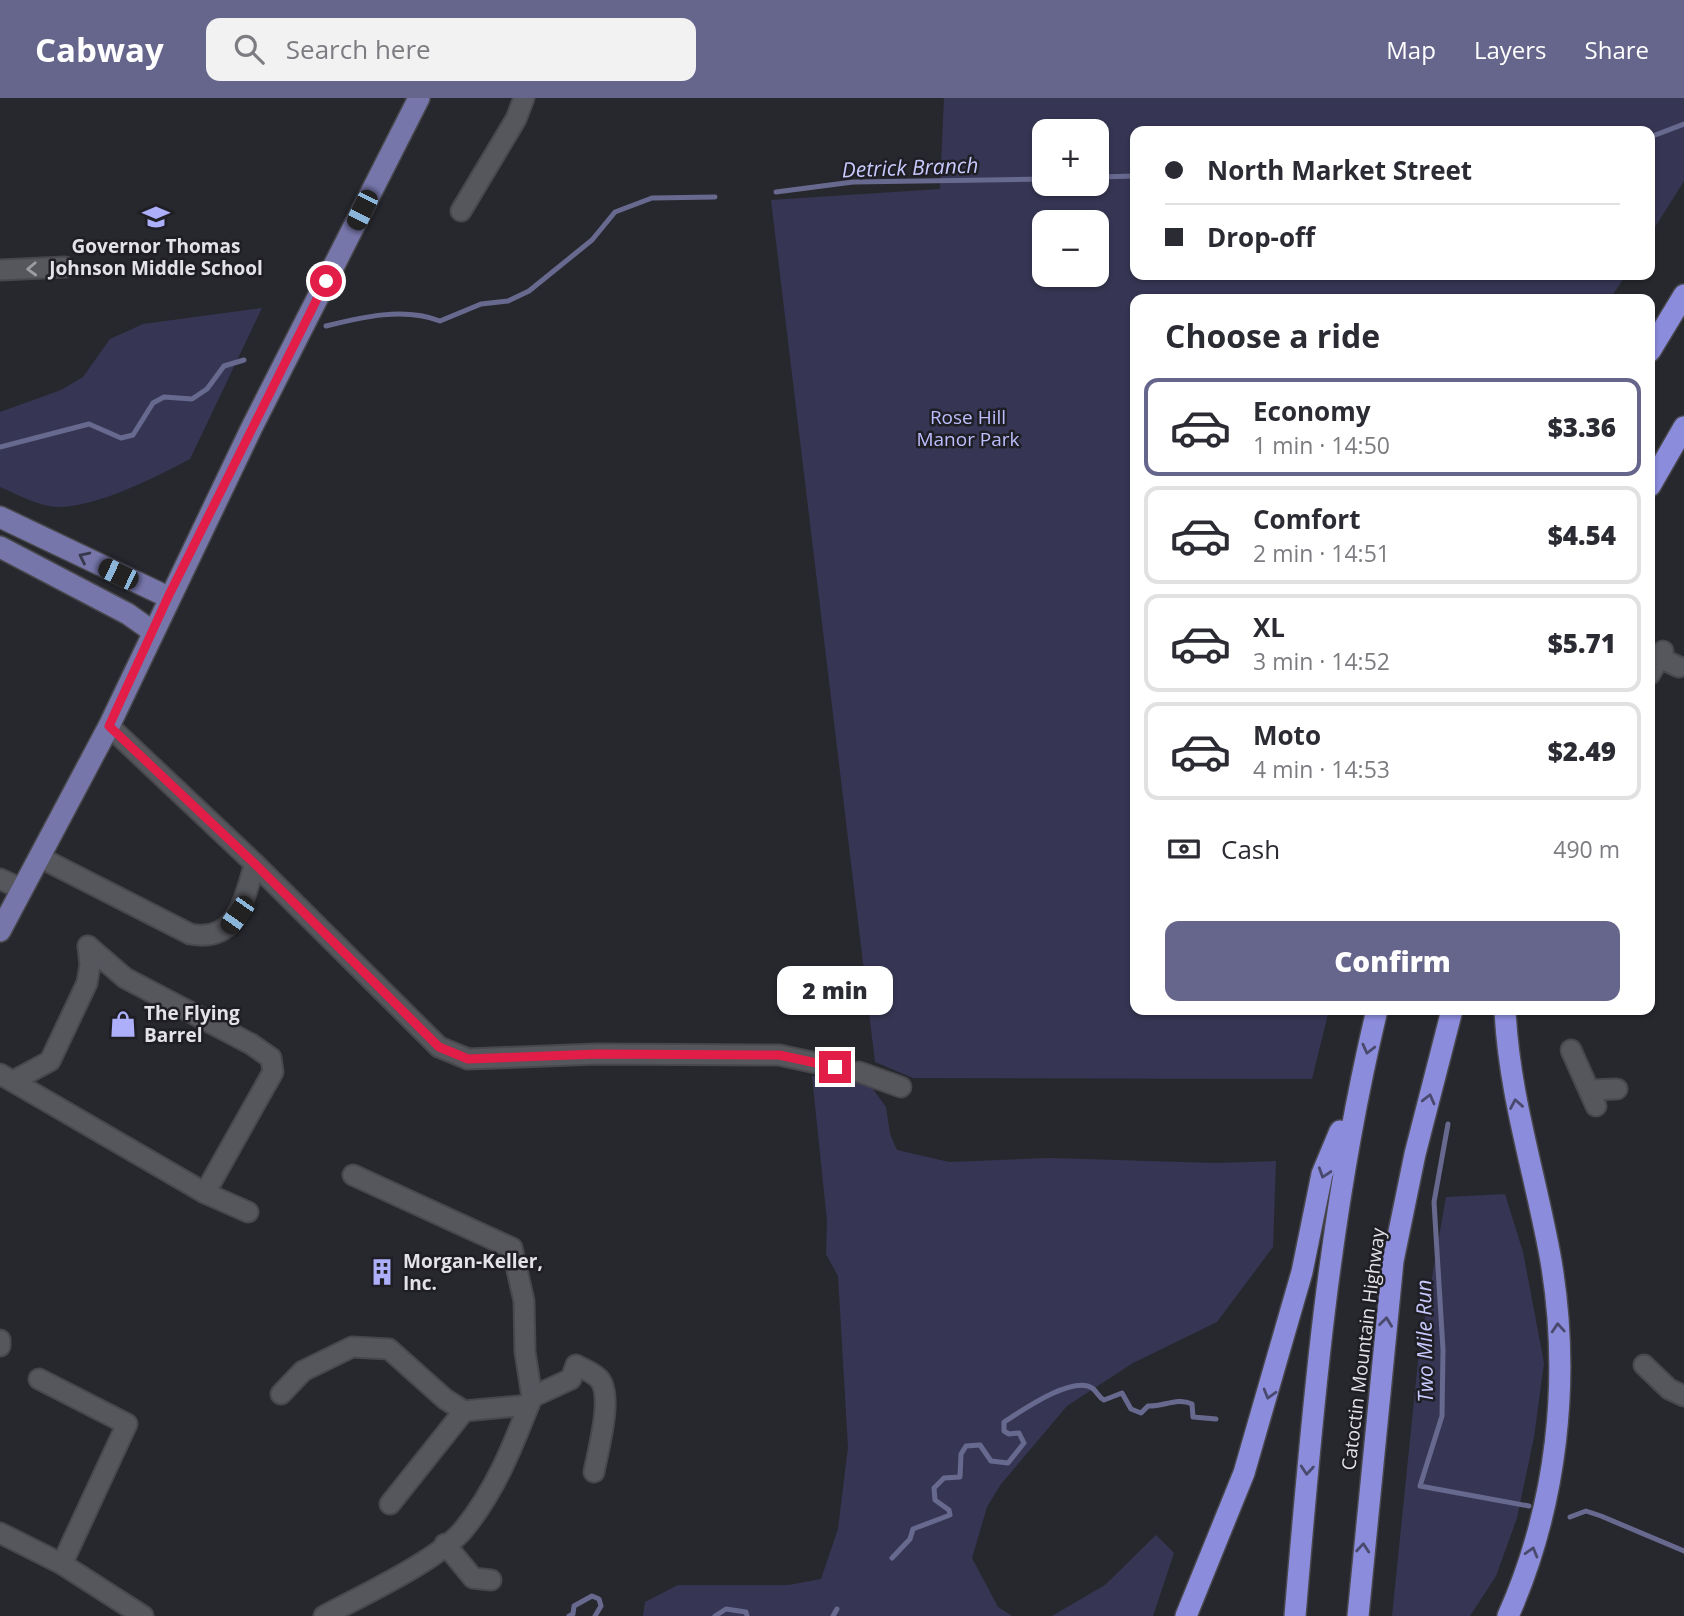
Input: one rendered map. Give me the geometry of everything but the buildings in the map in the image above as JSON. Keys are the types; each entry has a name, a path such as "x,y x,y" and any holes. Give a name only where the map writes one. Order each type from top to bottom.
{"highway":[{"path":"1655,343 1684,295"},
{"path":"1655,477 1684,427"},
{"path":"1295,1616 1326,1290 1358,1087 1376,1015"},
{"name":"Catoctin Mountain Highway","path":"1358,1616 1393,1261 1415,1154 1451,1015"},
{"path":"1506,1015 1520,1126 1551,1261 1560,1372 1556,1445 1549,1484 1526,1574 1508,1616"},
{"path":"1186,1616 1244,1473 1302,1272 1322,1174 1358,1087"}],"main road":[{"path":"0,931 109,726 168,597 419,98"},
{"path":"0,517 168,597"},
{"path":"0,547 128,614 152,631"}],"street":[{"path":"461,211 516,119 524,98"},
{"path":"0,270 65,267"},
{"path":"1658,661 1679,667"},
{"path":"109,726 255,864 439,1047 468,1059 597,1054 779,1055 835,1067"},
{"path":"39,857 190,934 202,936 219,933 229,927 237,915 255,864"},
{"path":"0,879 22,889"},
{"path":"7,1078 50,1060 87,983 90,965 88,946 125,978 251,1044 271,1058 273,1072 205,1193"},
{"path":"1571,1050 1593,1098 1618,1089"},
{"path":"859,1072 901,1087"},
{"path":"7,1078 205,1193 248,1212"},
{"path":"324,1616 420,1563 463,1531 503,1469 531,1401 524,1352 524,1301 512,1248 353,1175"},
{"path":"0,1340 0,1346"},
{"path":"281,1394 303,1370 352,1347 389,1349 444,1399 464,1411 531,1401 571,1379 576,1365 599,1378 604,1389 605,1412 594,1472"},
{"path":"1644,1365 1669,1389 1684,1396"},
{"path":"39,1378 127,1424 62,1564"},
{"path":"390,1504 464,1411"},
{"path":"0,1533 62,1564 143,1616"},
{"path":"444,1544 473,1578 491,1580"}],"green space":[{"name":"Rose Hill Manor Park","path":"944,98 1684,98 1684,181 1655,227 1655,126 1130,126 1130,280 1623,280 1613,294 1130,294 1130,1015 1328,1015 1312,1079 913,1078 875,1062 771,200 940,189"},
{"path":"262,308 190,459 128,489 77,505 54,507 0,487 0,412 61,390 83,377 110,339 143,324"},
{"path":"812,1076 870,1085 886,1107 890,1134 897,1150 949,1162 1050,1158 1215,1163 1276,1161 1273,1247 1217,1322 1133,1363 1067,1406 1001,1484 987,1507 972,1558 998,1607 1012,1616 643,1616 645,1602 678,1585 789,1585 821,1579 838,1529 848,1447 838,1276 826,1254 827,1221"},
{"path":"1505,1194 1523,1252 1544,1363 1534,1437 1517,1518 1496,1576 1470,1616 1392,1616 1419,1352 1446,1197"},
{"path":"1156,1535 1174,1553 1153,1616 1052,1616 1105,1585"}],"waterway":[{"path":"1655,135 1684,124"},
{"name":"Detrick Branch","path":"1109,177 1130,176"},
{"name":"Detrick Branch","path":"776,192 853,182 1032,179"},
{"path":"326,326 398,314 440,321 481,304 508,301 529,291 592,240 615,212 652,198 715,197"},
{"path":"0,447 89,424 121,438 133,435 153,403 164,397 192,399 207,389 224,366 244,360"},
{"name":"Two Mile Run","path":"1448,1124 1434,1202 1443,1350 1442,1416 1420,1486 1529,1506"},
{"name":"Two Mile Run","path":"892,1558 910,1539 913,1529 950,1515 949,1510 935,1500 934,1488 944,1478 960,1477 961,1454 966,1446 980,1445 991,1461 1008,1463 1024,1443 1019,1433 1009,1434 1004,1431 1004,1422 1060,1390 1083,1385 1092,1388 1104,1400 1122,1393 1131,1409 1141,1413 1148,1406 1186,1402 1192,1404 1193,1417 1216,1419"},
{"name":"Two Mile Run","path":"1570,1517 1586,1511 1684,1551"},
{"name":"Two Mile Run","path":"569,1616 573,1614 574,1606 592,1596 599,1599 601,1606 595,1616"},
{"name":"Two Mile Run","path":"715,1616 726,1609 746,1612 747,1616"},
{"name":"Two Mile Run","path":"833,1616 837,1609"}],"place":[{"name":"Governor Thomas Johnson Middle School","path":"156,217"},
{"name":"The Flying Barrel","path":"123,1024"},
{"name":"Morgan-Keller, Inc.","path":"382,1272"}],"route":[{"path":"326,281 168,597 109,726 255,864 439,1047 468,1059 597,1054 779,1055 835,1067"}]}
